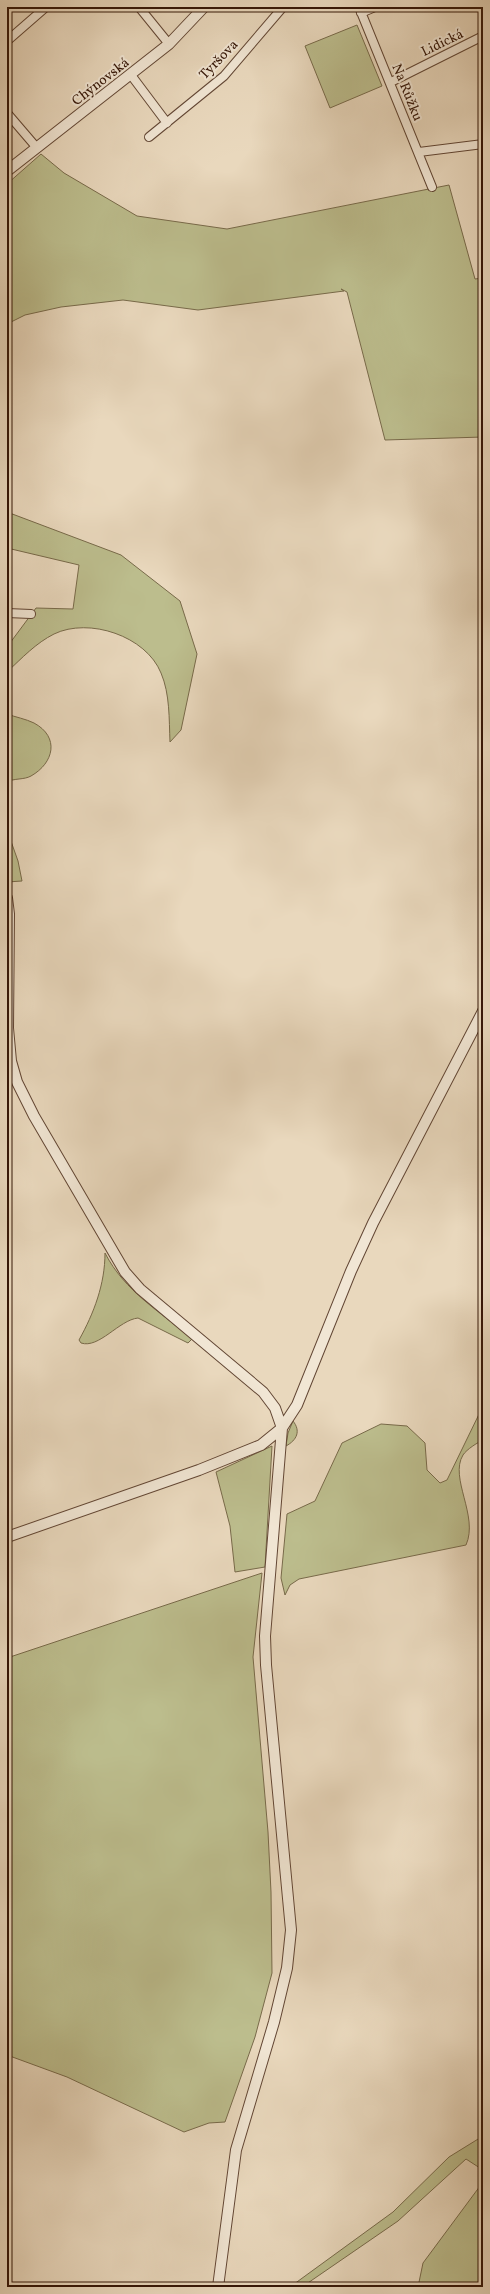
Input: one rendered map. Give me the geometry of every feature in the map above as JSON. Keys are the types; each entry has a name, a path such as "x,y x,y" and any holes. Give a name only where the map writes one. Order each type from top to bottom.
{"street":[{"path":"7,41 46,7"},
{"path":"139,7 169,44"},
{"name":"Chýnovská","path":"7,171 169,44 204,7"},
{"name":"Tyršova","path":"149,137 224,76 282,7"},
{"path":"360,10 375,7"},
{"name":"Na Růžku","path":"360,10 391,82 432,187"},
{"name":"Lidická","path":"391,82 483,36"},
{"path":"131,75 167,123"},
{"path":"7,114 37,148"},
{"path":"419,152 483,144"},
{"path":"7,613 31,614"},
{"path":"7,898 9,914 8,1028 11,1061 16,1082 125,1272 140,1289 263,1392 275,1408 282,1428 265,1636 291,1930 287,1968 274,2022 236,2150 218,2287"},
{"path":"7,1537 199,1470 261,1445 282,1428 296,1405 351,1271 373,1223 483,1011"}],"green space":[{"path":"357,25 382,86 330,108 305,46"},
{"path":"41,154 64,173 137,216 227,229 449,185 475,279 483,278 483,437 385,440 347,292 341,289 344,291 198,310 123,300 61,307 25,315 7,324 7,184"},
{"path":"7,512 121,555 180,601 197,654 181,730 170,742 168,698 161,673 154,660 143,649 130,640 115,633 99,629 83,628 68,629 54,634 35,646 7,672 7,647 36,608 73,609 79,565 7,548"},
{"path":"7,714 34,723 42,729 48,735 51,742 51,750 45,764 39,771 31,776 7,782"},
{"path":"7,830 18,861 22,881 7,882"},
{"path":"105,1253 113,1267 133,1290 192,1339 188,1343 138,1318 131,1320 95,1342 88,1344 81,1343 79,1340 94,1309 101,1287"},
{"path":"483,1406 483,1440 472,1446 463,1455 460,1464 459,1475 469,1522 469,1534 466,1545 299,1579 290,1585 285,1595 281,1578 287,1514 315,1501 342,1443 381,1424 407,1426 425,1443 427,1470 440,1483 447,1480"},
{"path":"293,1421 297,1428 297,1435 290,1444 286,1446 288,1433"},
{"path":"272,1446 265,1567 235,1572 230,1526 216,1472"},
{"path":"262,1573 253,1657 268,1832 271,1892 272,1973 255,2037 225,2122 209,2123 184,2132 67,2077 7,2055 7,1658"},
{"path":"483,2136 483,2170 466,2159 398,2221 302,2287 290,2287 393,2212 449,2157"},
{"path":"483,2182 483,2287 418,2287 423,2263"}]}
